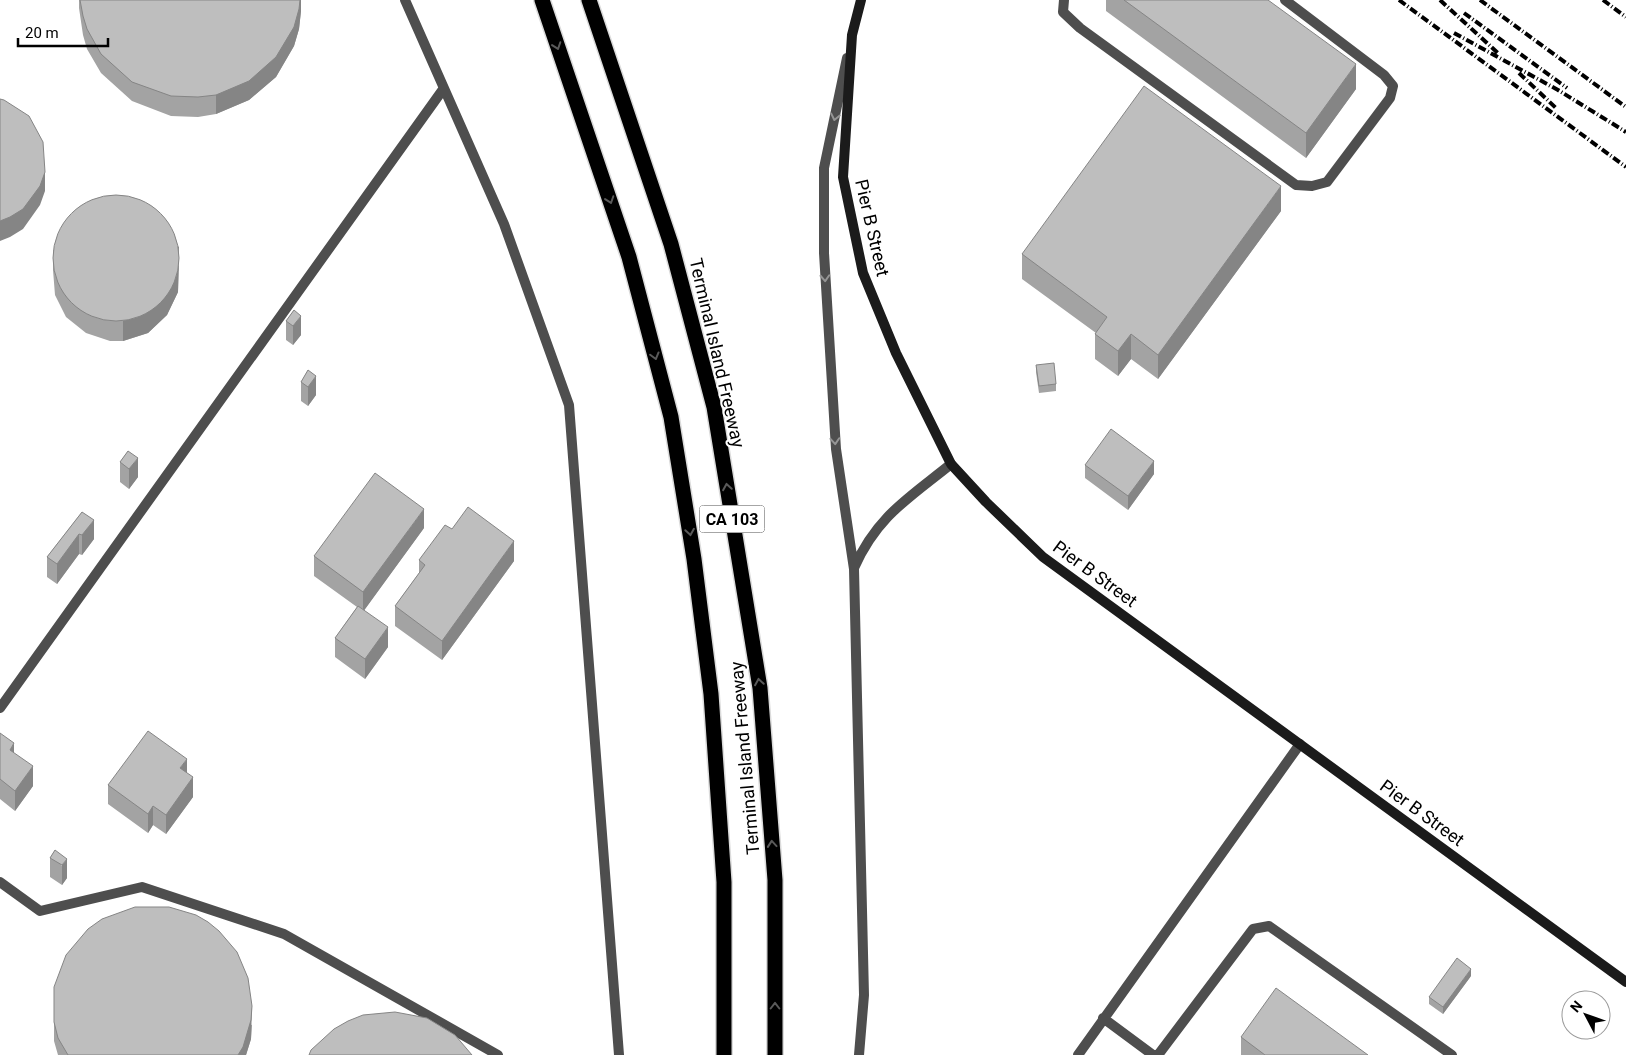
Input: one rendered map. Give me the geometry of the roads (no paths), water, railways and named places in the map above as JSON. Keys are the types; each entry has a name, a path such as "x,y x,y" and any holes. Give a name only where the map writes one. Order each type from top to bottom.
{"highway":[{"name":"Terminal Island Freeway","path":"542,0 629,257 671,417 694,559 711,694 724,882 724,1055"},
{"name":"Terminal Island Freeway","path":"589,0 671,244 714,408 760,688 775,880 775,1055"}],"street":[{"name":"Pier B Street","path":"861,0 852,35 843,177 863,273 896,353 951,464 986,502 1043,557 1626,982"}],"lane":[{"path":"406,0 504,224 569,405 619,1055"},
{"path":"1064,0 1063,12 1080,28 1296,185 1312,186 1327,182 1390,98 1393,86 1384,75 1285,0"},
{"path":"852,35 824,168 824,253 836,449 854,568 864,994 859,1055"},
{"path":"0,708 444,88"},
{"path":"854,568 864,545 887,515 951,464"},
{"path":"1078,1055 1300,744"},
{"path":"0,882 40,911 142,887 284,934 498,1055"},
{"path":"1158,1055 1253,929 1269,926 1452,1055"},
{"path":"1103,1018 1153,1055"}],"railway":[{"path":"1399,0 1626,167"},
{"path":"1440,0 1499,54"},
{"path":"1480,0 1626,107"},
{"path":"1603,0 1626,17"},
{"path":"1464,13 1567,88"},
{"path":"1454,33 1558,90 1626,132"},
{"path":"1519,73 1557,109"}]}
